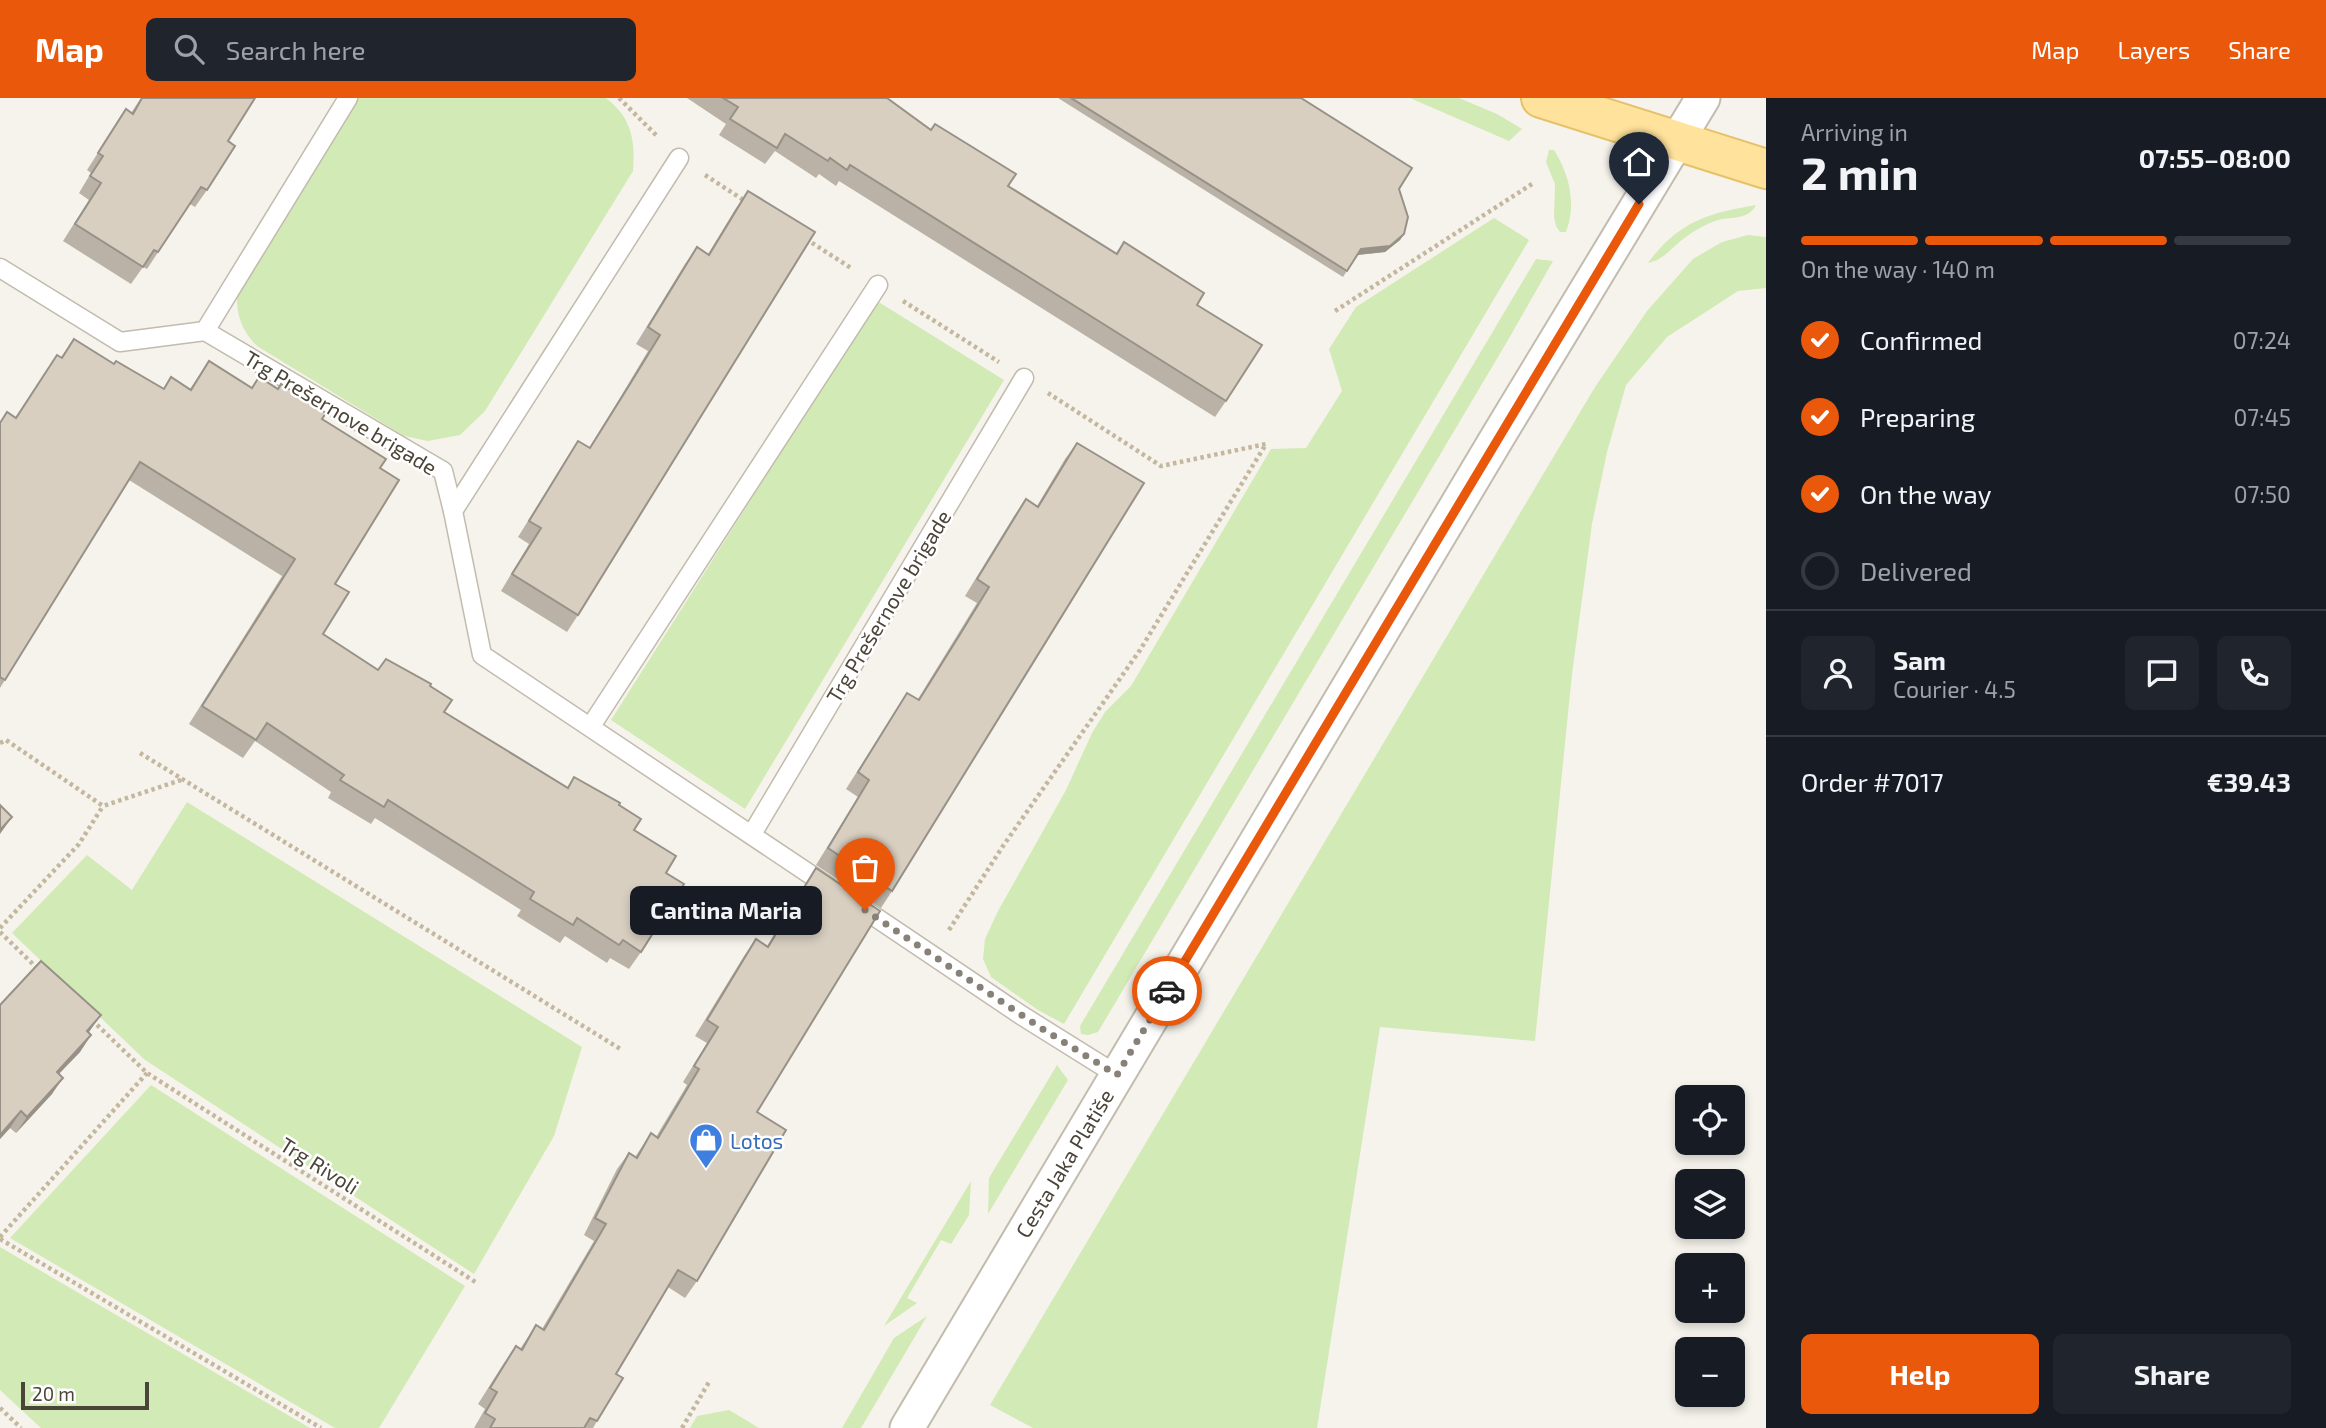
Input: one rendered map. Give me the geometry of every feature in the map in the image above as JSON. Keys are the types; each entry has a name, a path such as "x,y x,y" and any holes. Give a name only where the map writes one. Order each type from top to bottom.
{"main road":[{"path":"1541,98 1766,169"}],"street":[{"name":"Cesta Jaka Platiše","path":"907,1428 1703,98"}],"lane":[{"path":"0,268 120,342 205,331 348,98"},
{"path":"453,511 679,159"},
{"path":"591,726 877,285"},
{"name":"Trg Prešernove brigade","path":"205,331 443,471 482,654 1061,1041 1117,1075"},
{"name":"Trg Prešernove brigade","path":"752,834 1024,378"}],"path":[{"path":"1335,311 1532,184"},
{"path":"933,956 1003,846 1140,650 1266,444 1161,466"},
{"path":"0,743 6,740 103,806"},
{"path":"140,753 622,1050"},
{"path":"49,979 0,930 79,844 103,806 182,780"},
{"name":"Trg Rivoli","path":"88,1017 147,1073 477,1283"},
{"path":"147,1073 0,1238 321,1428"},
{"path":"682,1428 709,1382"},
{"path":"0,1409 21,1428"}],"green space":[{"path":"358,98 606,98 621,113 630,130 633,171 485,411 460,435 428,441 404,436 257,346 240,320 237,289"},
{"path":"1410,98 1459,98 1497,114 1522,129 1509,141"},
{"path":"1549,150 1554,150 1559,159 1570,190 1571,211 1566,232 1560,232 1554,217 1555,184 1546,162"},
{"path":"1756,205 1746,215 1703,226 1663,256 1648,263 1671,238 1695,222 1723,212"},
{"path":"1494,218 1529,240 1064,1024 1038,1010 991,977 983,959 985,939 1066,790 1092,733 1105,712 1131,686 1271,449 1306,448 1342,391 1329,349 1356,307"},
{"path":"1748,235 1766,237 1766,288 1738,291 1667,337 1626,385 1607,452 1592,524 1572,674 1535,1041 1380,1027 1317,1428 1033,1428 990,1405 1595,387 1647,311 1693,259 1722,242"},
{"path":"1536,259 1553,261 1098,1032 1081,1034 1080,1026"},
{"path":"877,301 1004,380 745,809 611,720"},
{"path":"187,802 582,1047 554,1136 474,1274 145,1060 12,933 87,855 132,890"},
{"path":"1057,1065 1068,1080 988,1214 989,1178"},
{"path":"151,1085 465,1286 379,1428 335,1428 10,1238"},
{"path":"971,1181 969,1215 951,1244 941,1240 907,1298 917,1303 884,1326"},
{"path":"0,1247 310,1428 41,1428 0,1390"},
{"path":"927,1316 861,1428 842,1428 894,1338"},
{"path":"729,1410 759,1428 690,1428 697,1416"}],"building":[{"path":"142,98 255,98 228,141 235,146 207,190 201,187 158,252 154,250 143,267 75,224 101,183 90,176 103,156 98,153 126,109 133,114"},
{"path":"723,98 887,98 931,130 935,124 1016,174 1008,186 1117,254 1124,242 1204,293 1197,305 1262,345 1226,401 850,165 847,170 830,158 828,161 785,134 777,148 730,119 738,107"},
{"path":"1071,98 1301,98 1412,168 1399,189 1408,217 1404,234 1390,246 1361,249 1347,271"},
{"path":"748,191 815,232 578,615 512,574 541,528 529,521 578,441 590,448 630,384 660,335 648,327 697,247 709,255"},
{"path":"74,339 114,364 116,361 164,389 171,377 191,390 209,361 252,388 259,377 278,389 281,384 326,413 322,419 386,459 380,468 399,480 335,584 349,592 323,634 378,670 386,659 431,684 430,686 452,700 444,712 568,788 574,777 620,803 619,805 641,819 634,830 676,856 666,873 684,884 641,952 623,940 619,945 577,918 573,925 530,899 534,892 388,800 384,807 340,780 344,775 267,723 256,740 202,706 295,559 140,462 5,680 0,677 0,423 7,412 16,418 57,355 62,358"},
{"path":"1077,443 1144,483 892,891 828,848 869,780 858,772 907,693 919,700 959,636 989,587 977,579 1026,499 1038,507"},
{"path":"0,805 12,817 0,830"},
{"path":"816,868 880,911 757,1112 786,1130 697,1281 678,1270 616,1374 623,1378 597,1421 590,1418 584,1428 490,1428 495,1419 485,1413 497,1392 490,1388 516,1346 522,1350 536,1325 544,1330 606,1224 595,1218 629,1153 637,1158 651,1133 658,1138 699,1069 694,1066 718,1027 707,1020 756,939 768,947"},
{"path":"41,961 101,1015 87,1031 91,1035 57,1072 63,1078 27,1117 21,1111 0,1135 0,1005"}],"way so far":[{"path":"865,910 1041,1028 1117,1075 1167,991"}],"place":[{"name":"Cantina Maria","path":"865,910"},
{"name":"Lotos","path":"706,1170"}],"route":[{"path":"1167,991 1639,204"}]}
